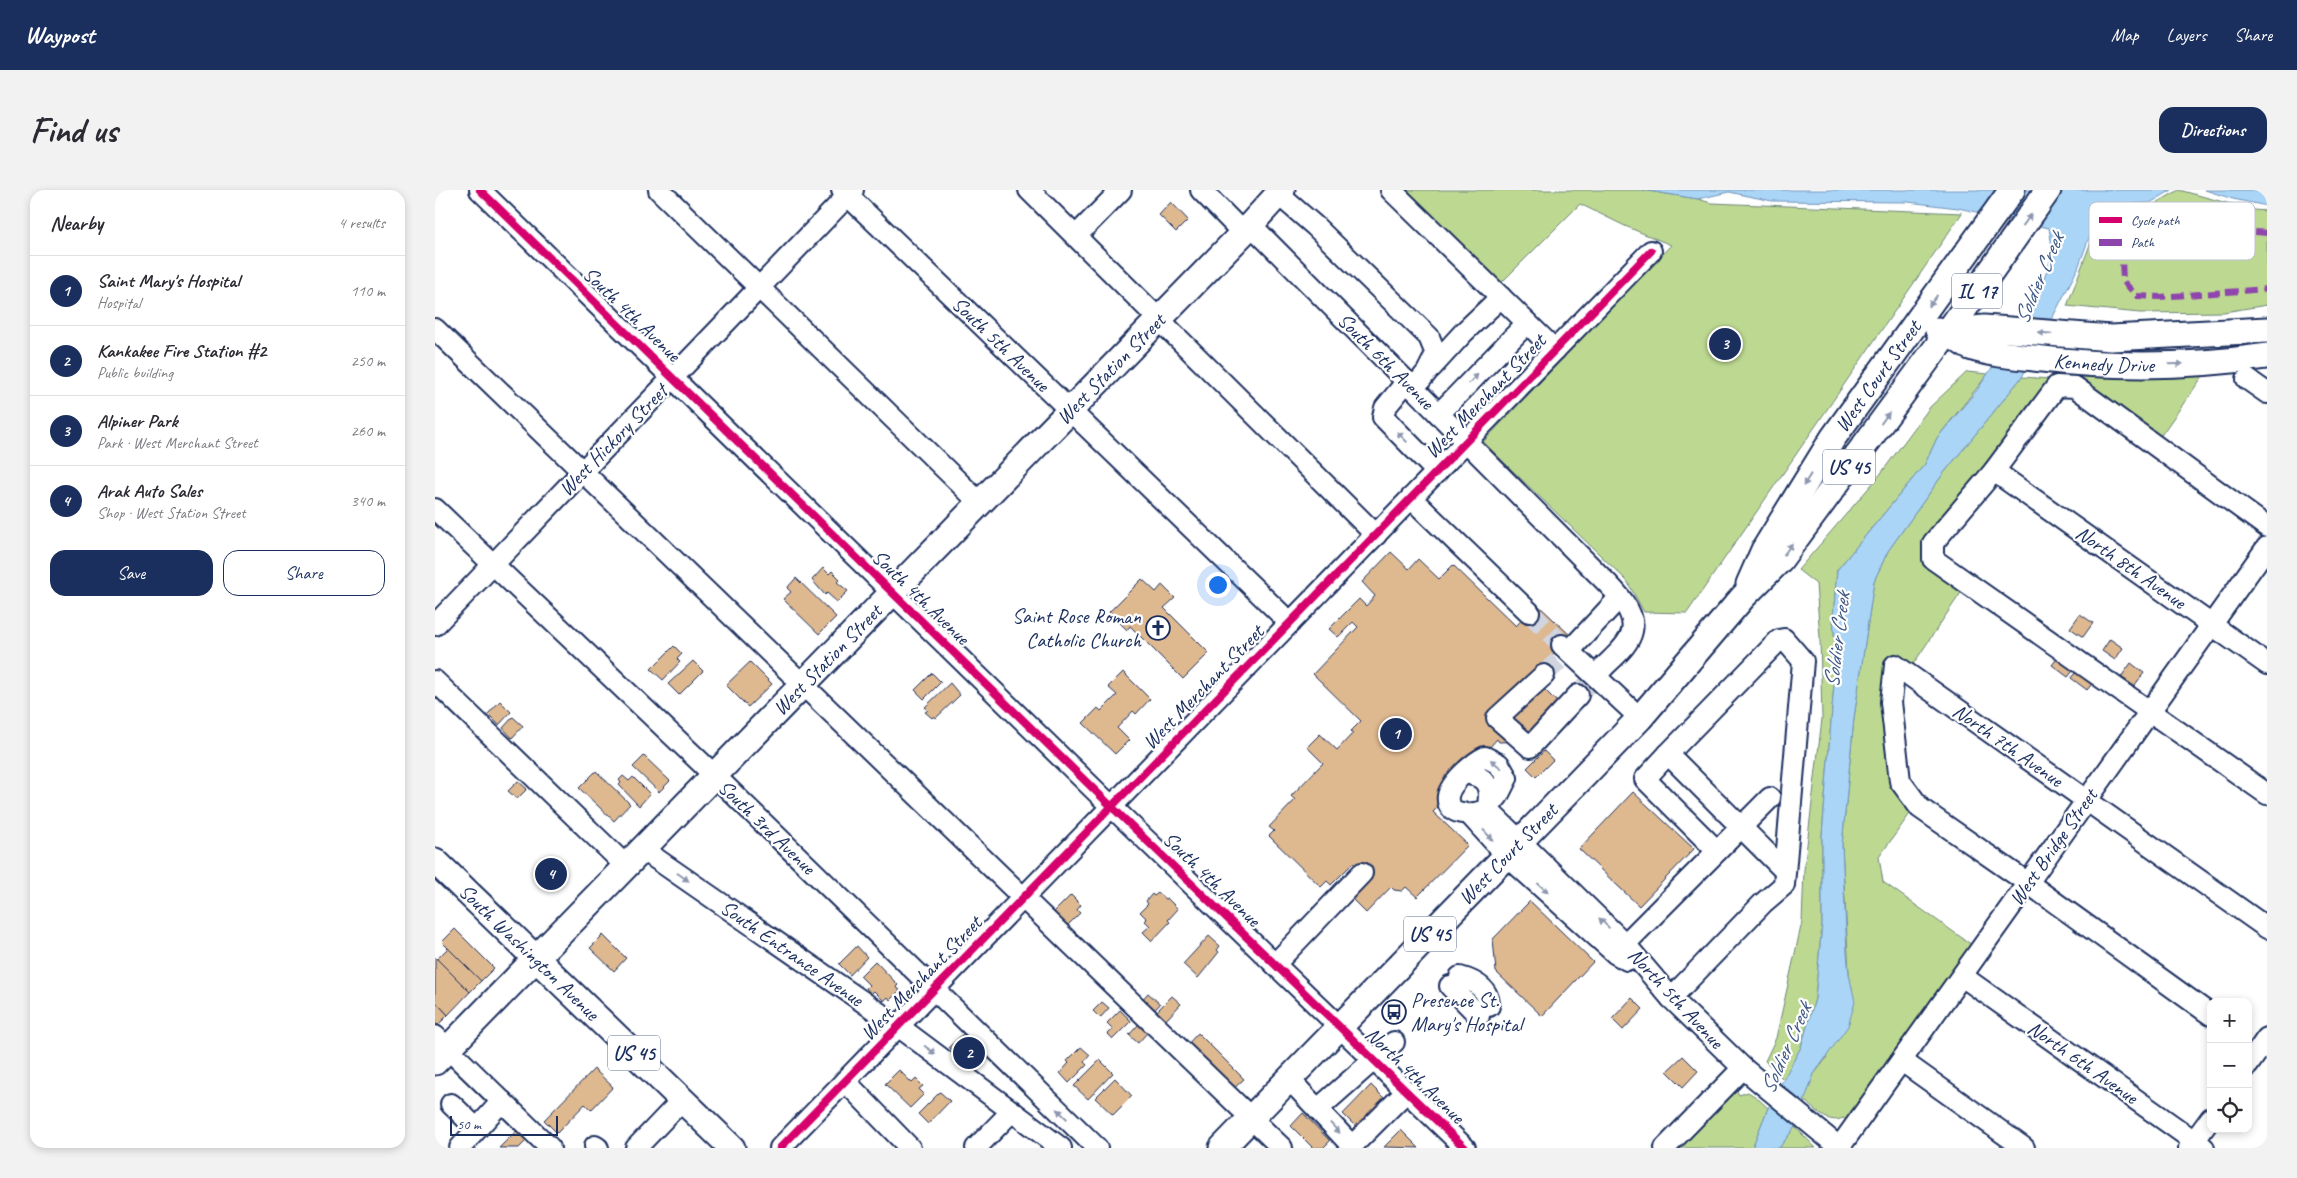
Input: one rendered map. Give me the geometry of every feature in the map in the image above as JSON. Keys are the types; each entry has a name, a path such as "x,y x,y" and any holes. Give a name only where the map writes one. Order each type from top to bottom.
{"main road":[{"name":"West Court Street","path":"1743,597 1764,550 1833,438 2012,190"},
{"name":"West Court Street","path":"1223,1148 1640,718 1743,597 1780,560 1949,332 2005,249 2048,190"},
{"name":"West Station Street","path":"439,1049 536,958 1160,319 1280,192"},
{"name":"Kennedy Drive","path":"1915,326 1977,338 2189,335 2267,330"},
{"name":"Kennedy Drive","path":"1977,338 2010,356 2075,363 2176,364 2267,356"},
{"name":"South Washington Avenue","path":"435,861 732,1148"}],"street":[{"name":"South 4th Avenue","path":"480,190 1111,807 1340,1026"},
{"path":"659,190 980,503"},
{"path":"1029,190 1376,534"},
{"path":"1076,236 1121,190"},
{"name":"South 6th Avenue","path":"1201,190 1247,229 1410,385 1607,583 1622,602"},
{"path":"1391,190 1555,350"},
{"name":"West Hickory Street","path":"435,625 760,288 848,192"},
{"name":"South 5th Avenue","path":"848,192 1290,623"},
{"path":"1280,192 1429,337 1437,354 1427,372"},
{"name":"West Merchant Street","path":"780,1148 1651,251"},
{"path":"1437,472 1383,416 1385,408 1427,372 1464,332 1501,297"},
{"path":"1439,414 1527,323"},
{"path":"435,329 1282,1148"},
{"path":"2247,379 2267,393"},
{"path":"2267,527 2075,387 2057,386 1994,471 1933,543 1933,559 2267,794"},
{"name":"North 8th Avenue","path":"1994,471 2267,664"},
{"path":"1411,498 1529,612"},
{"name":"South 3rd Avenue","path":"435,508 493,566 714,775 1097,1148"},
{"name":"West Bridge Street","path":"1840,1148 2267,547"},
{"path":"1601,670 1626,643 1633,630 1630,616 1622,602 1569,645 1640,718"},
{"path":"1671,998 1763,903 1784,885 1803,661 1784,639 1779,640 1645,779 1717,851"},
{"name":"North 7th Avenue","path":"2028,883 1920,808 1900,781 1891,702 1895,665 2267,928"},
{"path":"1545,675 1497,718 1530,747 1578,695"},
{"name":"South Entrance Avenue","path":"435,681 634,858 898,1026 1061,1148"},
{"path":"1668,754 1784,870"},
{"path":"1472,775 1482,778 1487,784 1490,794 1479,812 1615,954 1648,973"},
{"path":"1625,944 1770,798"},
{"name":"North 5th Avenue","path":"1513,848 1625,944 1671,998 1743,1068 1840,1148"},
{"path":"1275,964 1362,873"},
{"path":"2028,883 2207,1012"},
{"name":"North 6th Avenue","path":"1962,976 2196,1146"},
{"path":"1455,981 1472,980 1484,989 1489,998 1484,1011"},
{"name":"North 4th Avenue","path":"1340,1026 1465,1148"},
{"path":"1318,1109 1375,1061 1394,1042"},
{"path":"439,1049 502,1101 550,1148"},
{"path":"1902,1062 2024,1148"},
{"path":"1665,1148 1743,1068"},
{"path":"1289,1079 1351,1147 1407,1092"},
{"path":"845,1081 910,1148"},
{"path":"636,1148 682,1100"},
{"path":"460,1148 502,1101"},
{"path":"451,1104 477,1129"},
{"path":"982,1146 1012,1111"},
{"path":"2196,1146 2207,1125"}],"green space":[{"path":"1402,190 1642,190 1698,199 1711,203 1962,213 1687,613 1644,612 1627,581 1483,442 1671,245 1625,226 1580,204 1497,287"},
{"path":"2179,190 2223,202 2158,202"},
{"path":"2255,210 2267,211 2267,305 2224,312 2140,313 2067,306 2089,247 2089,260 2255,260"},
{"path":"1967,372 1988,374 1937,438 1925,464 1837,570 1833,618 1836,658 1822,836 1822,924 1815,999 1801,1047 1784,1080 1765,1061 1776,1038 1802,922 1804,870 1822,719 1820,638 1816,584 1798,570 1879,476 1930,407"},
{"path":"2205,373 2157,441 2063,381 1930,542 1964,588 1912,666 1896,655 1890,660 1914,808 1879,857 1883,882 1972,945 1848,1121 1843,1118 1832,1120 1827,1118 1804,1100 1814,1074 1826,1059 1849,974 1842,845 1854,718 1874,581 1888,551 1943,474 2022,377 2050,379 2052,374 2103,378"},
{"path":"1737,1091 1739,1095 1748,1092 1768,1108 1752,1148 1680,1148"},
{"path":"1795,1127 1816,1148 1779,1148"}],"water":[{"name":"Soldier Creek","path":"1642,190 2172,190 2152,202 2089,202 2089,238 2078,268 2022,377 1943,474 1888,551 1874,581 1854,718 1842,845 1847,952 1849,974 1855,1002 1848,1026 1814,1074 1795,1127 1779,1148 1752,1148 1768,1108 1801,1047 1815,999 1822,924 1822,836 1836,658 1833,618 1837,570 1925,464 1937,438 1977,390 2035,303 2053,253 2049,228 1958,208 1908,202 1772,201 1729,192 1698,199"},
{"path":"2205,190 2267,190 2267,206 2233,199"}],"building":[{"path":"1171,202 1188,220 1176,232 1159,215"},
{"path":"1391,552 1409,569 1418,559 1439,579 1453,565 1516,626 1537,604 1571,636 1532,677 1563,708 1530,741 1499,742 1497,739 1488,749 1485,746 1473,758 1468,757 1438,789 1438,807 1433,812 1468,845 1417,897 1406,887 1402,891 1394,890 1391,887 1366,913 1348,895 1357,867 1353,863 1331,885 1327,881 1321,887 1269,836 1274,831 1269,827 1295,800 1291,796 1323,763 1307,747 1320,734 1337,750 1361,721 1313,674 1358,627 1353,622 1338,637 1329,629 1359,599 1366,606 1375,596 1362,582"},
{"path":"823,568 829,574 832,571 840,579 837,582 848,591 837,602 827,593 825,595 812,580"},
{"path":"796,578 836,617 819,634 783,599 791,592 787,588"},
{"name":"Saint Rose Roman Catholic Church","path":"1142,579 1156,592 1162,585 1175,598 1164,608 1209,653 1183,679 1130,626 1127,630 1109,612"},
{"path":"2080,614 2093,623 2083,637 2070,628"},
{"path":"2110,639 2123,648 2115,660 2102,651"},
{"path":"674,646 682,654 677,659 680,662 663,680 651,669"},
{"path":"2060,655 2076,667 2068,677 2052,665"},
{"path":"693,661 703,671 679,695 668,684"},
{"path":"750,662 772,684 748,707 726,685"},
{"path":"2131,663 2144,673 2134,686 2121,677"},
{"path":"2079,668 2095,680 2087,690 2071,678"},
{"path":"1123,672 1150,699 1136,714 1133,711 1117,728 1129,740 1115,754 1083,723 1098,708 1101,711 1117,695 1108,687"},
{"path":"932,673 941,682 924,699 915,690"},
{"path":"950,683 960,695 936,718 934,716 932,718 925,712 928,710 925,707"},
{"path":"500,701 511,712 499,725 488,714"},
{"path":"513,717 523,726 512,738 503,728"},
{"path":"1544,751 1553,760 1536,777 1527,768"},
{"path":"644,756 670,781 659,792 633,767"},
{"path":"596,771 630,804 614,821 579,788"},
{"path":"623,776 629,781 633,777 650,794 639,806 619,785 621,783 619,780"},
{"path":"518,781 527,789 517,799 508,791"},
{"path":"1633,792 1694,849 1639,906 1579,849"},
{"path":"1158,893 1165,899 1167,898 1178,909 1168,920 1170,922 1152,941 1143,932 1150,926 1145,921 1147,919 1140,912 1148,904 1146,901 1152,894 1154,896"},
{"path":"1071,895 1081,905 1077,910 1080,913 1064,929 1052,914"},
{"path":"1530,901 1593,962 1542,1016 1496,972 1493,939"},
{"path":"455,929 494,968 481,981 442,942"},
{"path":"603,935 626,958 614,971 590,948"},
{"path":"1209,936 1220,946 1217,950 1219,952 1198,978 1183,964"},
{"path":"857,946 867,957 850,975 839,964"},
{"path":"448,948 481,981 470,992 437,959"},
{"path":"435,957 470,992 448,1015 435,1001"},
{"path":"875,961 898,985 896,987 900,990 890,1000 888,997 884,1001 874,991 871,994 866,988 869,985 860,976"},
{"path":"1148,993 1160,1004 1151,1014 1139,1003"},
{"path":"1172,996 1181,1004 1164,1022 1155,1013"},
{"path":"1632,998 1643,1009 1623,1030 1612,1019"},
{"path":"435,1001 448,1015 437,1026 435,1023"},
{"path":"1102,1002 1109,1008 1100,1018 1093,1011"},
{"path":"1120,1010 1131,1021 1113,1039 1108,1034 1113,1029 1107,1023"},
{"path":"1139,1024 1147,1033 1138,1043 1129,1035"},
{"path":"964,1033 989,1058 974,1073 949,1047"},
{"path":"1198,1033 1244,1079 1232,1090 1185,1047"},
{"path":"1081,1047 1090,1055 1084,1062 1087,1065 1069,1083 1060,1073 1069,1063 1067,1061"},
{"path":"1683,1056 1698,1071 1683,1087 1667,1071"},
{"path":"1100,1060 1113,1073 1088,1099 1074,1086"},
{"path":"594,1069 613,1087 591,1110 585,1104 557,1133 544,1120"},
{"path":"899,1070 912,1083 916,1079 923,1086 919,1089 924,1094 910,1108 885,1084"},
{"path":"1115,1078 1132,1096 1113,1115 1095,1098"},
{"path":"1371,1085 1389,1103 1360,1131 1343,1114"},
{"path":"940,1092 950,1101 928,1124 918,1114"},
{"path":"1303,1113 1330,1141 1323,1148 1313,1148 1291,1126"},
{"path":"517,1130 527,1140 519,1148 499,1148"},
{"path":"1401,1130 1419,1148 1384,1147"}],"tunnel":[{"path":"1529,612 1562,645"},
{"path":"1544,675 1575,645"},
{"path":"1578,695 1601,670"}],"marked path":[{"path":"2255,232 2267,233"},
{"path":"2123,260 2123,281 2137,296 2160,297 2267,289"}],"cycle path":[{"path":"480,190 1112,807 1465,1148"},
{"path":"780,1148 1651,251"}],"place":[{"name":"Alpiner Park","path":"1725,344"},
{"name":"Saint Rose Roman Catholic Church","path":"1158,628"},
{"name":"Saint Mary's Hospital","path":"1396,734"},
{"name":"Arak Auto Sales","path":"551,874"},
{"name":"Presence St. Mary's Hospital","path":"1394,1012"},
{"name":"Kankakee Fire Station #2","path":"969,1053"}]}
